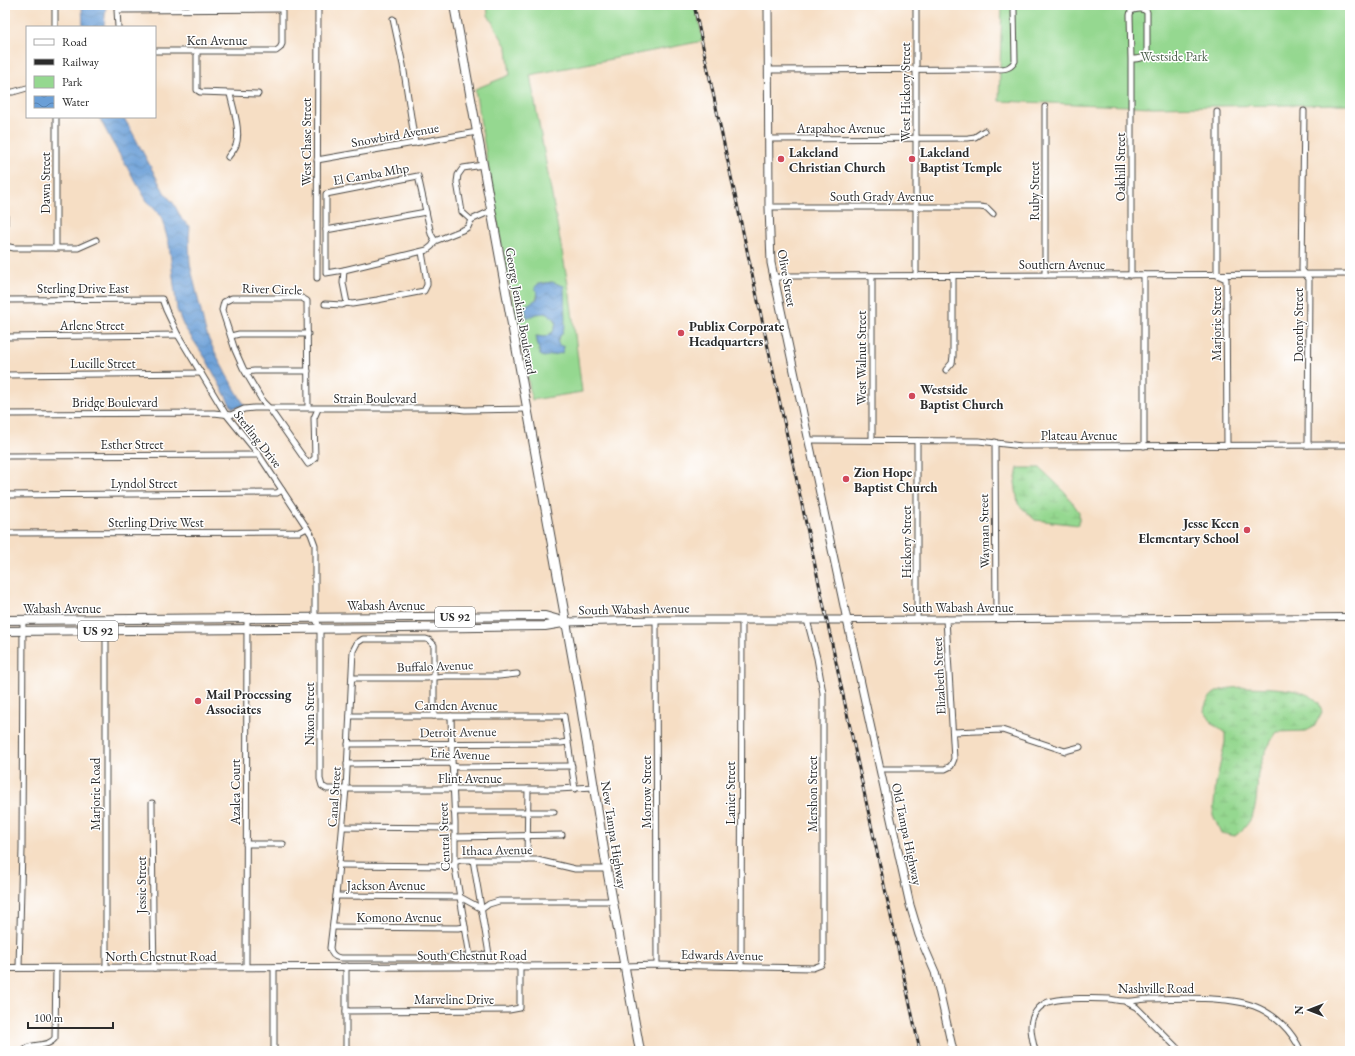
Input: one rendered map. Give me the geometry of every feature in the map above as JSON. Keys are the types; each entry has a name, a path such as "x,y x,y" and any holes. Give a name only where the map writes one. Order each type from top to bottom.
{"main road":[{"name":"George Jenkins Boulevard","path":"454,5 566,622"},
{"name":"Olive Street","path":"768,5 769,248 774,278 847,620"},
{"name":"Wabash Avenue","path":"5,620 545,616 566,622"},
{"path":"403,617 403,628"},
{"name":"South Wabash Avenue","path":"566,622 656,620 847,620"},
{"name":"Old Tampa Highway","path":"847,620 910,905 919,935 935,972 953,1051"},
{"name":"Wabash Avenue","path":"5,631 545,626 566,622"},
{"name":"New Tampa Highway","path":"566,622 607,869 640,1051"}],"street":[{"path":"55,5 55,26"},
{"name":"West Chase Street","path":"317,278 318,5"},
{"name":"West Hickory Street","path":"916,5 916,276"},
{"path":"769,70 1004,69 1012,66 1015,61 1014,10 1012,5"},
{"path":"118,26 117,10 282,7"},
{"name":"Ken Avenue","path":"156,51 276,51 282,44 282,7"},
{"name":"Oakhill Street","path":"1131,59 1144,57 1147,52 1147,12 1143,9 1133,10 1131,11 1130,15 1131,275"},
{"path":"393,18 403,66 415,143"},
{"path":"197,51 197,89 200,92 258,94"},
{"path":"5,92 12,92 26,88"},
{"path":"228,157 235,148 237,141 237,118 230,94"},
{"name":"Ruby Street","path":"1045,107 1045,275"},
{"name":"Dorothy Street","path":"1304,111 1302,270 1309,279 1308,445"},
{"name":"Marjorie Street","path":"1217,112 1217,275 1226,279 1227,446"},
{"name":"Dawn Street","path":"56,118 56,248"},
{"name":"Arapahoe Avenue","path":"769,139 968,138 975,137 984,131"},
{"name":"Snowbird Avenue","path":"317,160 477,132"},
{"path":"5,163 5,246 14,248 78,248 96,240"},
{"path":"471,220 462,212 457,179 463,168 483,165"},
{"name":"El Camba Mhp","path":"326,230 326,194 418,176 426,212"},
{"name":"South Grady Avenue","path":"769,207 980,207 987,208 993,214"},
{"path":"435,241 431,234 426,212 326,230 326,273 422,252 432,246 435,241 465,228 471,220 491,211"},
{"path":"325,304 352,304 424,291 427,282 422,252"},
{"path":"344,270 343,283 347,303"},
{"name":"Southern Avenue","path":"774,278 787,276 1350,274"},
{"path":"1144,275 1144,446"},
{"name":"West Walnut Street","path":"872,276 872,440"},
{"path":"946,370 952,363 953,356 953,276"},
{"name":"River Circle","path":"308,408 308,305 304,299 232,298 224,302 222,310 235,350 243,368 263,402 269,408 308,464 315,458 314,418 318,409"},
{"name":"Sterling Drive East","path":"5,300 162,299 178,335"},
{"path":"231,336 239,334 308,334"},
{"name":"Arlene Street","path":"5,337 178,335"},
{"name":"Sterling Drive","path":"178,335 225,413 259,455 307,528 315,545 315,618"},
{"path":"246,372 308,371"},
{"name":"Lucille Street","path":"5,375 201,373"},
{"name":"Strain Boulevard","path":"225,413 231,415 244,409 269,408 527,409"},
{"name":"Bridge Boulevard","path":"5,414 225,413"},
{"name":"Plateau Avenue","path":"808,440 979,441 1022,446 1350,445"},
{"name":"Hickory Street","path":"917,441 917,619"},
{"name":"Wayman Street","path":"995,442 996,619"},
{"name":"Esther Street","path":"5,456 259,455"},
{"name":"Lyndol Street","path":"5,494 277,493 282,490"},
{"name":"Sterling Drive West","path":"5,532 299,532 307,528"},
{"name":"South Wabash Avenue","path":"847,620 1350,617"},
{"name":"Azalea Court","path":"246,618 246,967"},
{"name":"Nixon Street","path":"315,618 320,629 320,783 324,788 346,789"},
{"name":"Elizabeth Street","path":"880,769 945,769 949,768 952,764 954,759 953,732 946,619"},
{"path":"19,967 22,849 23,620"},
{"name":"Marjorie Road","path":"106,620 106,968"},
{"name":"Morrow Street","path":"656,620 657,965"},
{"name":"Lanier Street","path":"741,967 742,620"},
{"name":"Mershon Street","path":"808,620 817,658 823,700 823,961 817,967"},
{"name":"Canal Street","path":"434,677 434,645 429,640 363,639 354,647 343,827 330,948 332,954 336,958 455,958 470,956"},
{"name":"Buffalo Avenue","path":"352,678 500,676 518,674"},
{"path":"434,677 434,716"},
{"name":"Camden Avenue","path":"350,716 564,716 568,742"},
{"name":"Central Street","path":"451,716 455,862 470,956"},
{"path":"953,732 1002,730 1065,751 1080,747"},
{"path":"568,742 575,789"},
{"name":"Detroit Avenue","path":"348,744 568,742"},
{"name":"Erie Avenue","path":"347,764 450,763 452,766 458,767 572,766"},
{"name":"Flint Avenue","path":"346,789 575,789 594,786"},
{"path":"527,860 528,789"},
{"name":"Jessie Street","path":"152,803 152,919 154,968"},
{"path":"454,812 554,812"},
{"path":"343,827 454,828"},
{"path":"455,837 562,835"},
{"path":"246,844 283,844"},
{"name":"Ithaca Avenue","path":"339,865 452,866 455,862 462,860 527,860 543,861 575,869 607,869"},
{"path":"470,956 489,954 473,860"},
{"name":"Jackson Avenue","path":"336,896 460,897"},
{"path":"460,897 482,909"},
{"path":"482,909 489,904 499,901 613,901"},
{"name":"Komono Avenue","path":"333,927 465,927"},
{"name":"North Chestnut Road","path":"5,968 318,966"},
{"name":"South Chestnut Road","path":"318,966 625,966"},
{"path":"346,966 346,1051"},
{"name":"Marveline Drive","path":"346,1011 509,1010 520,1008 520,966"},
{"name":"Edwards Avenue","path":"625,966 817,967"},
{"path":"274,967 274,1051"},
{"path":"24,1051 31,1046 49,1044 55,1038 56,968"},
{"name":"Nashville Road","path":"1035,1051 1030,1028 1032,1020 1039,1008 1046,1003 1052,1001 1078,999 1109,999 1126,1002 1168,998 1205,999 1237,1002 1255,1006 1279,1021 1289,1031 1301,1051"},
{"path":"1126,1002 1136,1008 1180,1051"}],"green space":[{"path":"487,5 696,5 703,41 530,75 570,295 582,392 532,400 501,243 475,89 510,75 507,48 488,15","holes":["552,282 562,333 557,341 559,345 540,355 536,336 545,337 553,332 556,323 555,319 546,313 535,314 533,302 537,297 535,287 538,284"]},
{"name":"Westside Park","path":"1002,5 1350,5 1350,104 1152,107 999,101"},
{"path":"1018,468 1040,468 1065,492 1079,512 1079,525 1035,520 1018,504 1015,482"},
{"path":"1245,687 1284,689 1304,693 1313,697 1319,703 1322,712 1314,727 1306,731 1277,732 1271,741 1259,768 1256,804 1250,821 1235,836 1221,833 1213,815 1216,783 1225,742 1225,733 1214,725 1204,711 1206,703 1219,691"}],"water":[{"path":"82,5 106,5 104,26 83,26"},
{"path":"100,118 124,118 164,192 174,204 182,220 190,226 190,264 205,329 226,374 245,406 232,408 206,359 183,325 177,310 169,244 161,216 147,201"},
{"path":"552,282 564,286 565,325 557,341 559,345 564,347 562,353 544,357 540,355 536,336 545,337 553,332 556,323 555,319 546,313 536,314 527,318 525,306 537,299 538,295 535,287 538,284"}],"railway":[{"path":"694,5 920,1051"}],"place":[{"name":"Lakeland Christian Church","path":"781,159"},
{"name":"Lakeland Baptist Temple","path":"912,159"},
{"name":"Publix Corporate Headquarters","path":"681,333"},
{"name":"Westside Baptist Church","path":"912,396"},
{"name":"Zion Hope Baptist Church","path":"846,479"},
{"name":"Jesse Keen Elementary School","path":"1247,530"},
{"name":"Mail Processing Associates","path":"198,701"}]}
